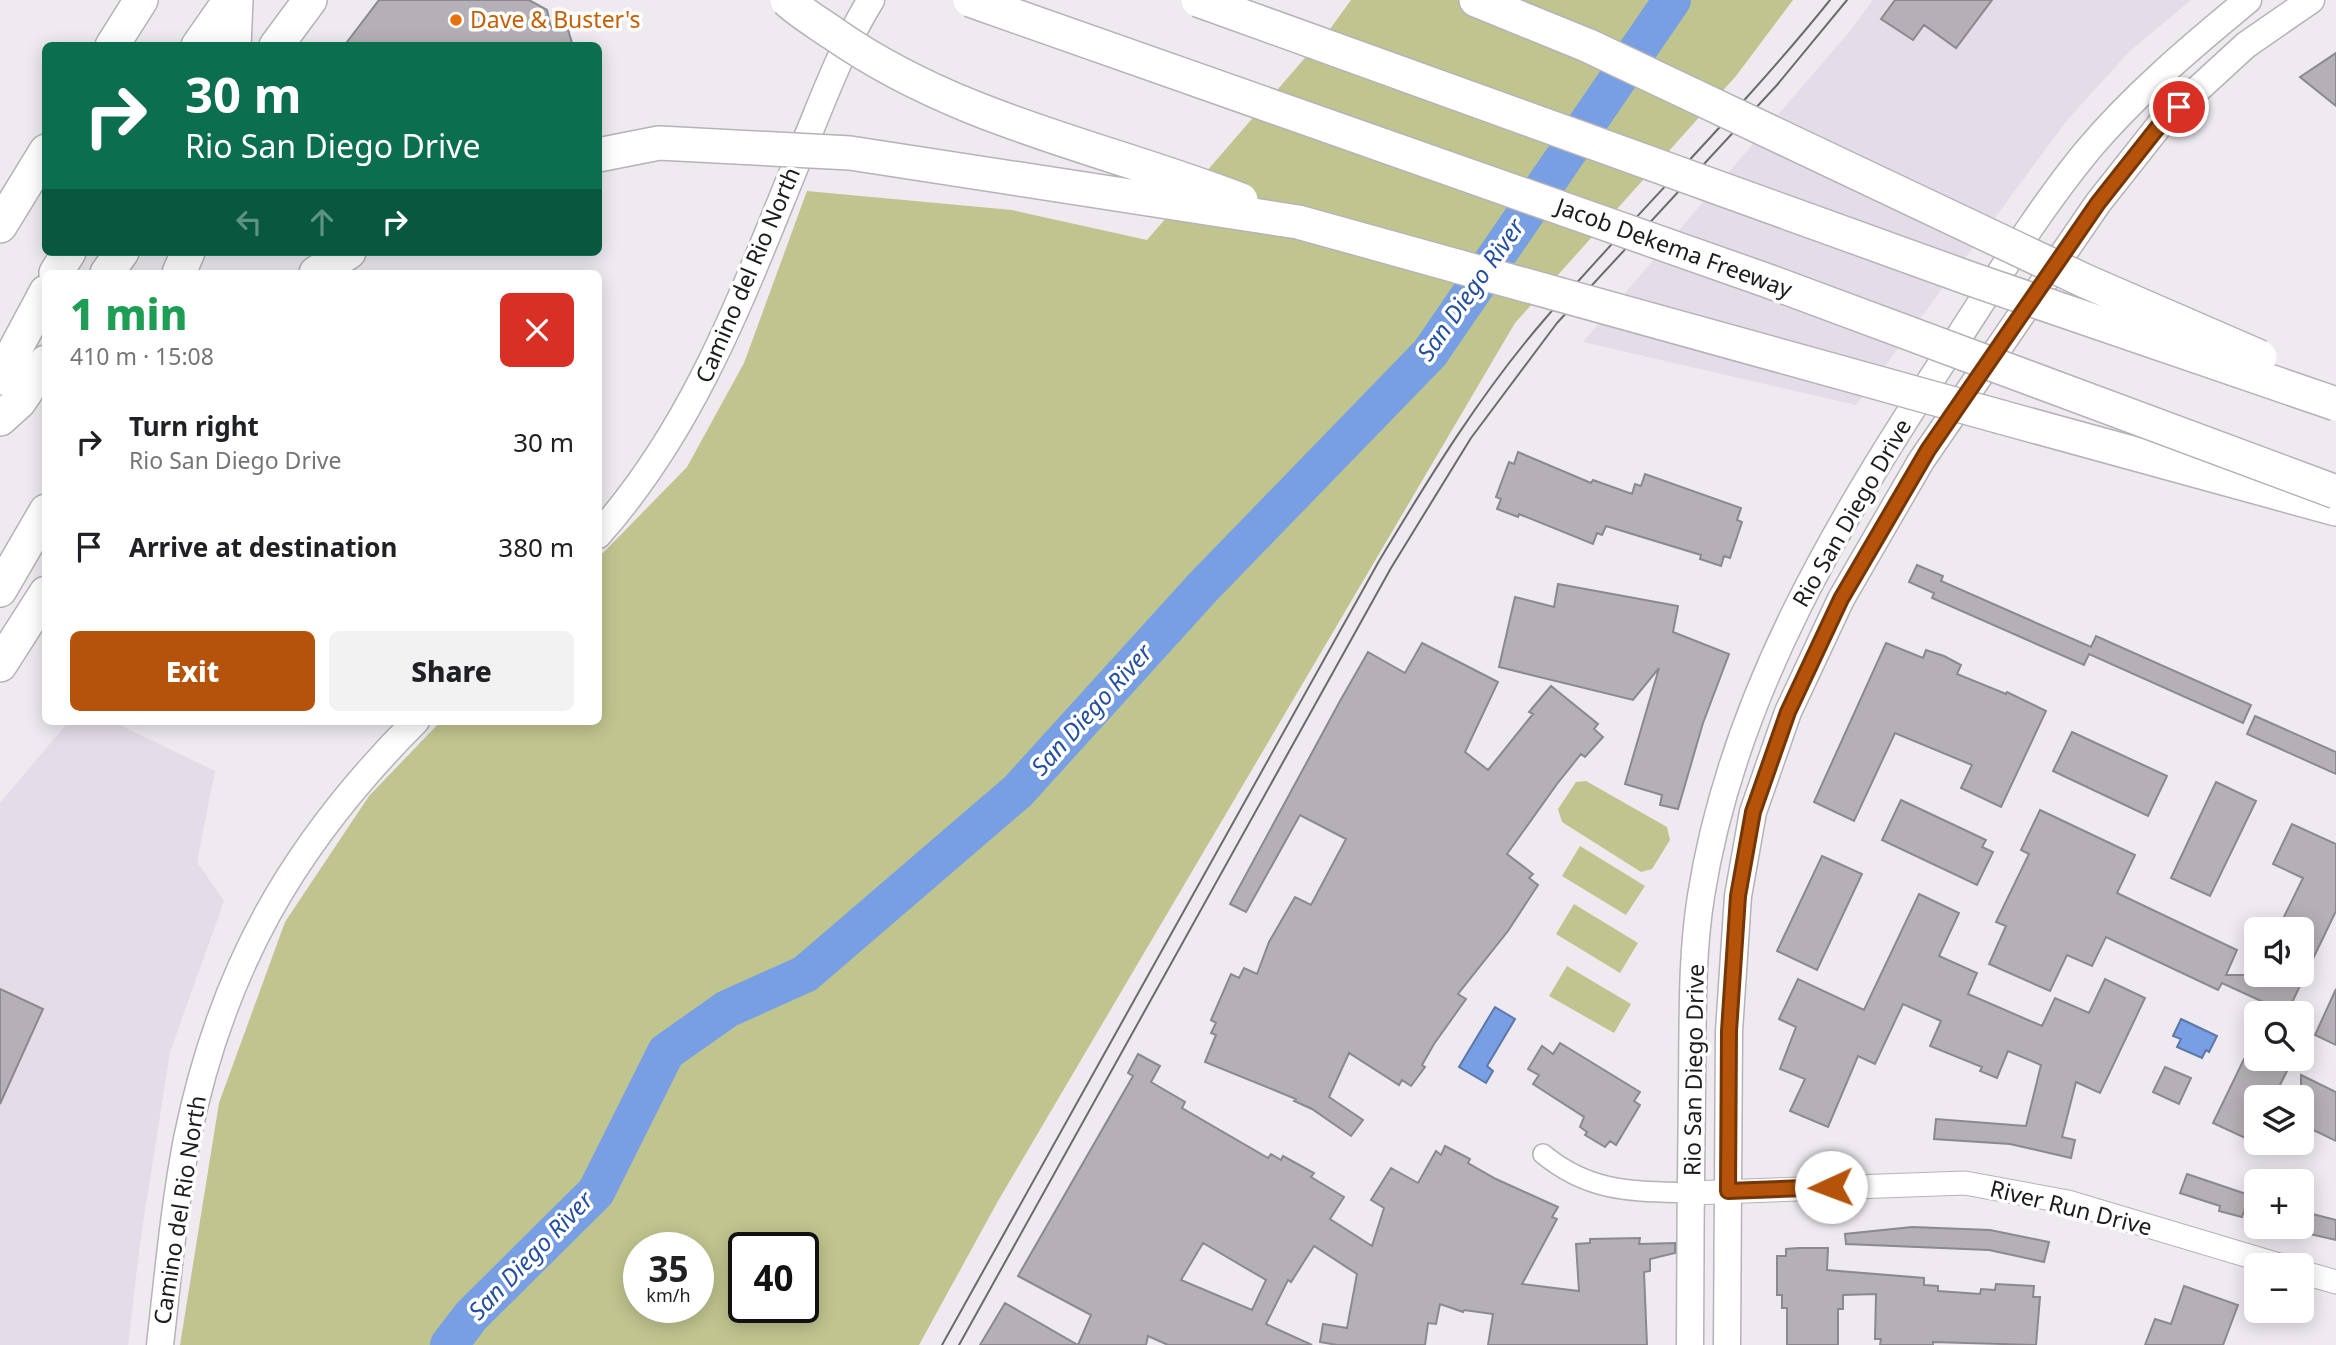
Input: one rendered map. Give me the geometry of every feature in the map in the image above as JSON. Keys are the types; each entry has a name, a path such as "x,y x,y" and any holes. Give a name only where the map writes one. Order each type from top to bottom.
{"highway":[{"path":"115,42 141,0"},
{"path":"201,42 230,0"},
{"path":"234,42 236,0"},
{"path":"279,42 310,0"},
{"path":"786,0 860,52 919,85 1059,141 1180,176 1298,222 2336,509"},
{"name":"Jacob Dekema Freeway","path":"970,0 1758,278 2336,492"},
{"path":"1198,0 1971,279 2336,404"},
{"path":"1476,0 1589,46 2085,281 2336,390"},
{"path":"1505,0 1589,46"},
{"path":"602,154 659,142 850,153 1298,222"},
{"path":"0,226 42,158"},
{"path":"321,270 343,256"},
{"path":"0,378 42,299"},
{"path":"0,419 19,402 42,368"},
{"path":"0,590 42,518"},
{"path":"0,665 42,599"}],"main road":[{"name":"Camino del Rio North","path":"602,530 645,477 701,386 829,84 871,0"},
{"name":"Rio San Diego Drive","path":"1690,1345 1693,1004 1701,897 1724,792 1762,682 1817,565 1900,427 2039,216 2088,150 2134,101 2248,0"},
{"name":"Rio San Diego Drive","path":"1727,1345 1729,1031 1738,896 1753,812 1788,712 1841,599 1928,450 2098,203 2162,122 2246,45 2311,0"},
{"name":"Camino del Rio North","path":"160,1345 187,1141 222,1012 258,931 306,850 349,792 412,725"}],"street":[{"path":"1543,1154 1559,1167 1594,1184 1626,1191 1691,1193"},
{"name":"River Run Drive","path":"1691,1193 1965,1183 2068,1202 2244,1255"},
{"path":"2314,1276 2336,1282"}],"shaded area":[{"path":"1873,0 2191,0 2130,51 2068,119 1856,405 1583,342 1850,31"},
{"path":"66,725 120,725 215,771 197,862 224,901 170,1052 140,1243 128,1345 0,1345 0,803"}],"green space":[{"path":"1351,0 1793,0 1736,76 1515,323 998,1201 919,1345 180,1345 219,1103 285,922 369,796 437,725 602,725 602,554 687,467 744,363 807,191 1012,210 1147,240 1330,29"},
{"path":"1586,781 1667,827 1670,840 1652,869 1641,872 1562,822 1558,809 1576,782"},
{"path":"1580,846 1645,886 1626,915 1562,876"},
{"path":"1574,904 1638,943 1620,973 1556,934"},
{"path":"1567,966 1631,1004 1614,1033 1549,996"}],"water":[{"path":"1495,1007 1515,1019 1487,1066 1493,1071 1486,1083 1459,1067"},
{"path":"2181,1019 2217,1036 2209,1052 2206,1050 2202,1058 2177,1047 2181,1039 2173,1036"}],"building":[{"name":"Dave & Buster's","path":"379,0 529,0 547,10 551,28 566,23 572,42 347,42"},
{"path":"1895,0 1992,0 1956,48 1924,25 1913,40 1881,19"},
{"path":"2336,53 2336,106 2300,77"},
{"path":"1518,452 1591,483 1593,480 1632,494 1635,484 1641,486 1645,474 1741,508 1737,520 1742,522 1730,558 1724,556 1721,566 1700,559 1701,555 1606,526 1602,535 1597,533 1593,544 1519,514 1518,517 1497,509 1501,499 1496,497 1509,462 1514,464"},
{"path":"1917,565 1943,576 1941,581 2091,647 2096,636 2251,705 2243,723 2089,654 2084,665 1932,598 1934,593 1909,582"},
{"path":"1558,584 1678,606 1673,632 1729,654 1703,723 1678,809 1660,805 1662,795 1625,784 1659,668 1633,700 1499,667 1515,597 1554,607"},
{"path":"1422,643 1498,682 1465,752 1488,770 1533,714 1529,712 1551,686 1598,724 1594,729 1603,737 1585,757 1581,754 1507,854 1533,874 1529,878 1538,885 1508,931 1458,994 1466,999 1434,1044 1422,1065 1425,1067 1411,1086 1402,1080 1399,1085 1349,1053 1329,1097 1363,1120 1351,1136 1312,1109 1294,1101 1296,1099 1205,1062 1216,1035 1211,1033 1216,1023 1211,1020 1231,974 1239,978 1244,968 1257,974 1269,942 1295,897 1311,905 1346,839 1300,815 1246,912 1230,904 1340,701 1368,652 1405,673"},
{"path":"1886,643 1923,658 1926,650 1944,656 1961,665 1957,674 2006,694 2007,692 2046,711 2001,807 1961,788 1972,765 1895,733 1854,821 1814,802"},
{"path":"2255,716 2336,752 2336,774 2247,734"},
{"path":"2072,732 2167,776 2148,816 2053,771"},
{"path":"2216,782 2256,801 2210,896 2171,878"},
{"path":"1901,800 1986,840 1982,847 1993,852 1977,885 1882,840"},
{"path":"2040,810 2135,855 2117,893 2237,950 2226,975 2244,975 2244,987 2299,987 2293,1001 2261,1001 2222,983 2218,990 2106,937 2092,966 2067,955 2050,991 1989,964 2006,926 1996,922 2029,854 2021,850"},
{"path":"2292,824 2336,844 2336,911 2314,957 2314,917 2284,917 2303,878 2273,864"},
{"path":"1822,856 1862,874 1817,970 1777,951"},
{"path":"1919,894 1959,913 1939,956 1977,973 1968,994 2042,1026 2055,998 2089,1013 2105,979 2145,998 2100,1093 2076,1082 2062,1137 2075,1140 2071,1158 2010,1144 1934,1139 1936,1119 2026,1126 2041,1065 2008,1051 1997,1078 1980,1071 1982,1067 1930,1046 1941,1021 1903,1004 1875,1064 1858,1056 1828,1127 1790,1111 1805,1079 1780,1069 1796,1027 1779,1019 1798,979 1864,1010"},
{"path":"0,989 43,1009 0,1104"},
{"path":"2336,989 2336,1045 2315,1035"},
{"path":"1560,1043 1640,1092 1634,1101 1640,1105 1616,1145 1610,1141 1605,1147 1585,1135 1587,1132 1580,1127 1584,1117 1533,1084 1539,1075 1528,1069 1542,1046 1553,1054"},
{"path":"1138,1054 1160,1066 1151,1082 1185,1102 1182,1108 1268,1158 1271,1154 1281,1160 1283,1156 1314,1173 1311,1177 1344,1197 1330,1219 1372,1246 1384,1208 1371,1200 1391,1168 1418,1183 1436,1151 1441,1155 1445,1146 1470,1159 1468,1163 1496,1179 1558,1207 1552,1217 1557,1219 1522,1284 1579,1291 1576,1244 1590,1243 1590,1239 1640,1238 1639,1244 1675,1243 1675,1253 1650,1259 1650,1271 1644,1272 1647,1345 1488,1345 1493,1314 1463,1312 1440,1304 1436,1324 1428,1323 1425,1345 1337,1345 1320,1342 1323,1324 1347,1328 1357,1274 1314,1246 1291,1282 1288,1280 1266,1324 1312,1345 1168,1345 1148,1336 1146,1345 1078,1345 1091,1315 1018,1276 1133,1076 1128,1073","holes":["1203,1243 1266,1280 1252,1310 1181,1280"]},
{"path":"2244,1059 2244,1071 2287,1071 2280,1085 2244,1085 2244,1137 2213,1123"},
{"path":"2165,1067 2191,1078 2179,1104 2153,1092"},
{"path":"2301,1075 2336,1092 2336,1141 2314,1130 2314,1085 2301,1085"},
{"path":"2187,1174 2244,1193 2242,1217 2219,1211 2220,1206 2180,1193"},
{"path":"2314,1214 2336,1220 2336,1240 2314,1235"},
{"path":"1912,1227 1990,1230 2049,1242 2044,1262 1989,1250 1846,1244 1845,1234"},
{"path":"1828,1248 1827,1270 1924,1278 1924,1285 1938,1286 1938,1291 1980,1294 1981,1289 1995,1290 1996,1284 2034,1286 2033,1297 2040,1297 2036,1345 1933,1342 1933,1345 1880,1345 1881,1339 1875,1339 1876,1294 1843,1295 1843,1309 1838,1309 1838,1345 1787,1345 1787,1308 1782,1308 1782,1295 1777,1295 1777,1256 1786,1256 1786,1249"},
{"path":"2184,1286 2238,1305 2223,1345 2145,1345 2155,1319 2171,1324"},
{"path":"1005,1303 1078,1345 980,1345"}],"waterway":[{"name":"San Diego River","path":"449,1345 471,1316 596,1192 666,1052 727,1009 805,974 1018,791 1203,587 1430,353 1672,0"}],"tram line":[{"path":"942,1345 1379,561 1456,437 1498,377 1544,320 1760,82 1830,0"},
{"path":"959,1345 1391,568 1471,438 1557,323 1777,85 1847,0"}],"place":[{"name":"Dave & Buster's","path":"456,20"}],"route":[{"path":"1831,1187 1728,1191 1729,1031 1738,896 1753,812 1788,712 1841,599 1928,450 2098,203 2162,122 2179,107"}]}
